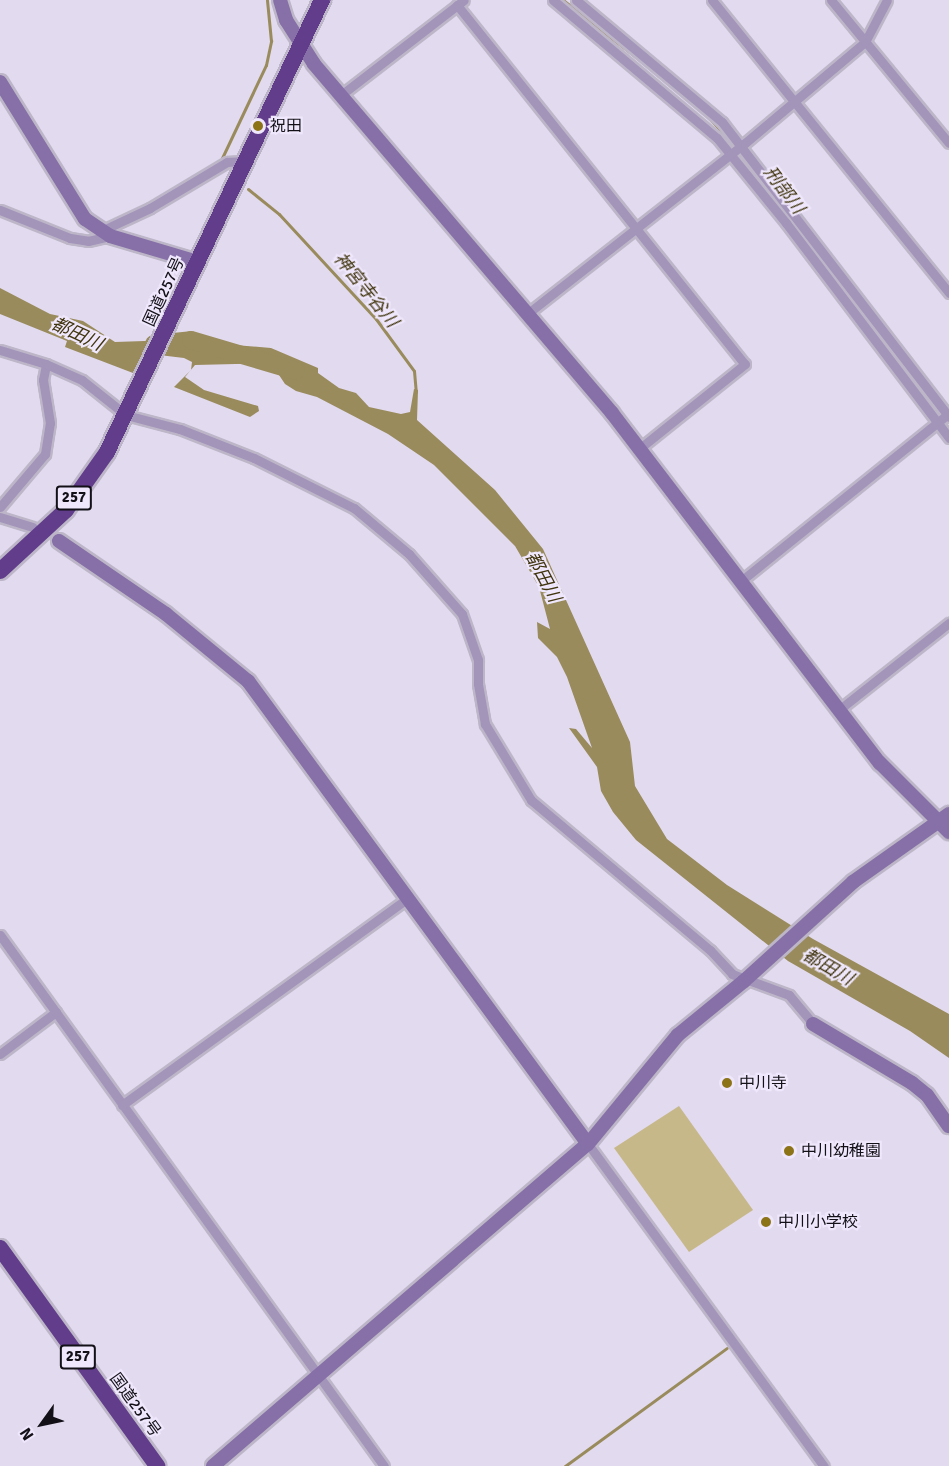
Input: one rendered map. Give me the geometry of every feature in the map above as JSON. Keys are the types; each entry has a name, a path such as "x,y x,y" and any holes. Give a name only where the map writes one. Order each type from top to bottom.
{"highway":[{"name":"国道257号","path":"0,571 66,510 107,452 128,412 321,0"},
{"name":"国道257号","path":"0,1248 157,1466"}],"street":[{"path":"280,0 300,46 640,448 900,785 944,818 949,832"},
{"path":"553,0 736,150 850,305 944,418"},
{"path":"576,0 696,98 944,418 949,438"},
{"path":"711,0 949,293"},
{"path":"831,0 949,143"},
{"path":"527,314 736,150 865,42 887,0"},
{"path":"341,95 460,3 746,364 640,448"},
{"path":"0,82 85,219 106,233 198,262"},
{"path":"0,210 70,238 88,241 150,208 227,162 246,161"},
{"path":"0,350 46,364 82,380 128,412 180,429 305,481 354,508 409,554 462,614 470,631 478,660 478,684 485,724 520,787 748,976 789,995 813,1024 912,1083 927,1095 949,1126"},
{"path":"0,507 41,464 47,448 50,423 43,380 46,364"},
{"path":"741,581 944,418"},
{"path":"0,517 32,527"},
{"path":"59,541 166,614 240,671 824,1466"},
{"path":"840,709 948,625"},
{"path":"213,1466 317,1374 588,1144 660,1051 853,882 944,818"},
{"path":"122,1105 407,899"},
{"path":"0,935 384,1466"},
{"path":"0,1054 56,1012"}],"shaded area":[{"path":"679,1106 753,1210 689,1252 614,1148"}],"water":[{"path":"0,288 50,314 83,321 115,342 174,340 271,348 318,368 318,373 339,388 356,393 369,407 401,414 410,412 414,389 418,390 417,420 495,490 543,549 630,742 635,786 667,839 727,885 813,939 949,1014 949,1058 910,1031 788,961 636,840 613,812 601,791 597,767 569,728 576,729 592,748 567,677 557,657 538,638 537,622 550,629 539,587 515,546 434,465 388,434 317,397 296,391 285,384 271,363 195,365 191,370 192,362 184,358 159,355 133,373 65,347 67,341 0,314"},
{"path":"190,371 185,377 204,390 258,406 259,411 250,417 174,387"}],"waterway":[{"name":"神宮寺谷川","path":"222,158 266,65 271,41 267,0"},
{"name":"刑部川","path":"563,0 670,84"},
{"name":"刑部川","path":"701,110 722,132 845,289"},
{"name":"神宮寺谷川","path":"248,189 279,214 376,319 414,371 416,392"},
{"name":"刑部川","path":"871,323 949,429"},
{"name":"都田川","path":"154,344 191,340 296,371"},
{"path":"565,1466 727,1348"}],"place":[{"name":"祝田","path":"258,126"},
{"name":"中川寺","path":"727,1083"},
{"name":"中川幼稚園","path":"789,1151"},
{"name":"中川小学校","path":"766,1222"}]}
